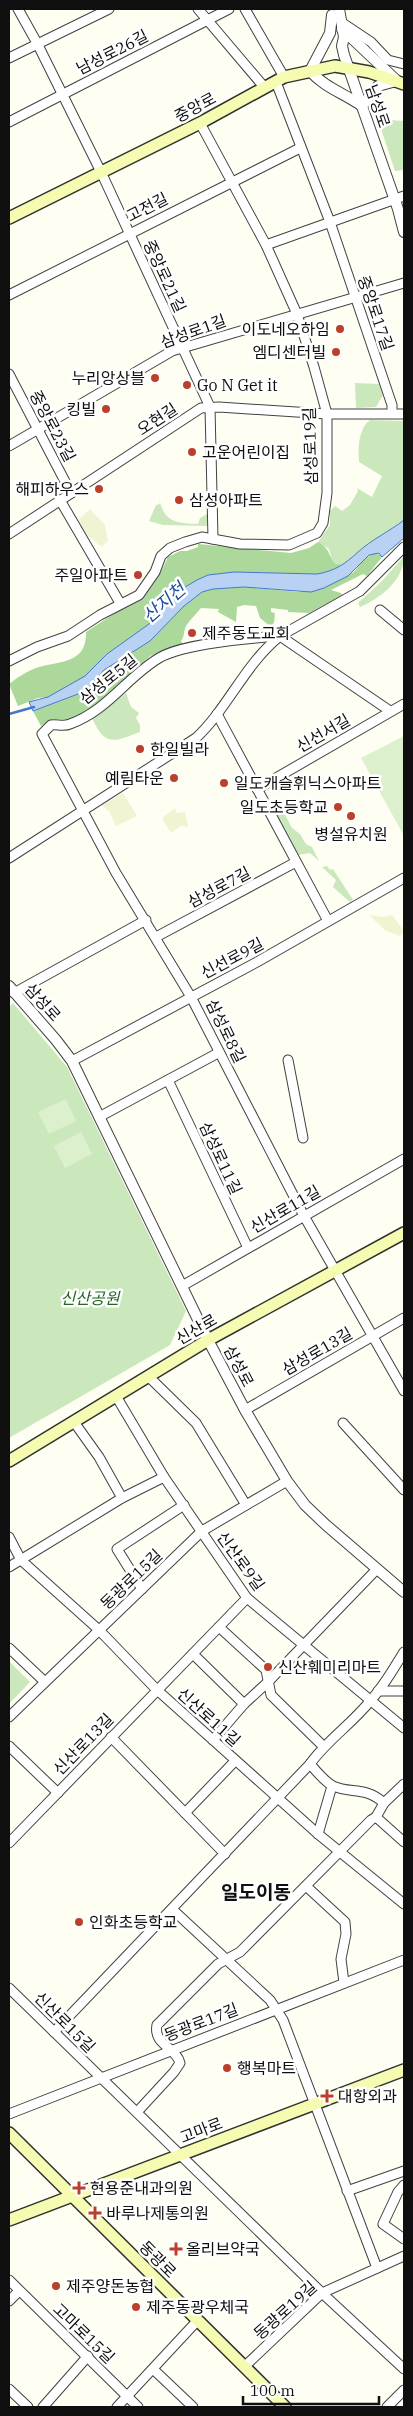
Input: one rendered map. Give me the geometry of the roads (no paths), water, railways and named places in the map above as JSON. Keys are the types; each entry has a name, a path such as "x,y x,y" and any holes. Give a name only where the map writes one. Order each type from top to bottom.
{"main road":[{"name":"중앙로","path":"9,218 200,123 280,80 335,66 369,72 400,82"},
{"name":"신산로","path":"9,1461 208,1340 404,1233"},
{"name":"고마로","path":"9,2220 404,2070"},
{"name":"동광로","path":"9,2133 285,2407"}],"street":[{"name":"중앙로21길","path":"18,9 37,43 101,172 210,407 213,539"},
{"path":"9,58 109,9"},
{"path":"198,9 265,88"},
{"name":"남성로26길","path":"9,122 229,9"},
{"name":"중앙로17길","path":"245,9 280,80 300,148 330,222 392,405 392,414"},
{"path":"334,11 330,33 310,71 327,86 362,106 378,86 400,82"},
{"name":"남성로","path":"334,11 341,25 344,37 342,46"},
{"name":"남성로","path":"334,11 336,39 342,46 362,106 400,197 404,232"},
{"path":"341,25 371,42 388,60 404,64"},
{"path":"341,25 400,82"},
{"name":"삼성로19길","path":"9,662 37,647 76,632 100,614 143,592 156,572 162,556 170,548 196,537 240,544 283,546 295,544 317,533 323,523 327,499 327,414 297,314 266,245 200,123"},
{"name":"고전길","path":"9,295 300,148"},
{"path":"266,245 400,197"},
{"name":"삼성로1길","path":"9,446 143,367 182,348 404,283"},
{"name":"중앙로23길","path":"9,374 71,493"},
{"name":"오현길","path":"9,534 201,408 327,414 404,414"},
{"path":"60,500 120,604"},
{"name":"삼성로5길","path":"9,858 83,809 188,744 203,732 263,652 280,636 360,591 404,547"},
{"path":"380,610 404,630"},
{"path":"280,636 390,711"},
{"name":"삼성로5길","path":"83,809 42,738 43,732 48,727 55,724 69,725 94,712 151,664 168,654 231,641 280,636"},
{"name":"신선서길","path":"257,789 404,704"},
{"path":"217,714 328,921"},
{"name":"삼성로8길","path":"83,809 116,873 192,997 218,1053 279,1164 304,1216 404,1391"},
{"name":"삼성로7길","path":"156,937 296,862"},
{"name":"신선로9길","path":"72,1061 257,962 404,878"},
{"path":"12,990 146,920"},
{"name":"삼성로","path":"12,990 72,1061 208,1340 245,1410 287,1481 305,1505 377,1569 404,1590"},
{"path":"99,1117 218,1053"},
{"path":"288,1060 303,1138"},
{"name":"삼성로11길","path":"168,1080 248,1248"},
{"name":"신산로11길","path":"182,1286 404,1159"},
{"name":"삼성로13길","path":"245,1410 404,1318"},
{"path":"148,1376 196,1423 246,1505"},
{"name":"신산로9길","path":"116,1396 164,1477 247,1598 305,1644 404,1728"},
{"path":"74,1422 99,1457 122,1498"},
{"path":"343,1423 404,1490"},
{"path":"9,1567 122,1498 164,1477"},
{"name":"동광로15길","path":"9,1717 202,1531 287,1481"},
{"path":"142,1589 117,1549 184,1505"},
{"name":"신산로11길","path":"9,1537 21,1560 99,1630 156,1689 318,1834 403,1901"},
{"path":"213,1740 244,1704 268,1682 377,1569"},
{"name":"신산로13길","path":"9,1746 58,1793 156,1689 247,1598"},
{"path":"219,1627 266,1670 271,1695 323,1746"},
{"path":"9,1648 45,1682"},
{"path":"54,2032 310,1764 323,1746 332,1741 372,1700 404,1652"},
{"path":"192,1654 244,1704"},
{"path":"378,1691 404,1691"},
{"path":"111,1737 225,1854"},
{"path":"185,1813 235,1761"},
{"path":"310,1764 332,1786 363,1791 377,1797 384,1803"},
{"path":"138,2112 180,2063 177,2055 158,2037 156,2032 157,2025 218,1964 240,1952 370,1820 376,1817 384,1803 404,1784"},
{"path":"318,1834 332,1786"},
{"path":"9,1843 58,1793"},
{"path":"376,1817 404,1842"},
{"path":"306,1886 345,1922 346,1934 341,1959 344,1983"},
{"path":"172,1909 270,2000 274,2010 277,2009 283,2020 377,2268"},
{"name":"동광로17길","path":"9,2114 404,1960"},
{"name":"신산로15길","path":"9,1988 322,2293 404,2369"},
{"path":"347,2191 404,2171"},
{"path":"404,2185 398,2192 383,2224 404,2239"},
{"name":"동광로19길","path":"244,2367 322,2293 404,2256"},
{"name":"고마로15길","path":"9,2280 138,2407"},
{"path":"9,2301 19,2291"},
{"path":"117,2407 198,2320"},
{"path":"394,2359 404,2355"},
{"path":"43,2407 88,2356"},
{"path":"153,2369 193,2407"},
{"path":"9,2389 24,2406"},
{"path":"386,2407 404,2390"}],"water":[{"path":"404,520 404,538 382,557 379,553 369,555 348,576 324,588 311,592 244,587 213,589 202,592 184,606 150,641 104,670 86,691 33,711 29,702 48,697 85,676 107,654 149,624 180,590 197,580 208,575 234,572 323,573 344,563 369,543"}],"waterway":[{"name":"산지천","path":"9,714 34,707"}],"place":[{"name":"이도네오하임","path":"340,329"},
{"name":"엠디센터빌","path":"336,352"},
{"name":"누리앙상블","path":"155,378"},
{"name":"Go N Get it","path":"187,385"},
{"name":"킹빌","path":"106,409"},
{"name":"고운어린이집","path":"192,452"},
{"name":"해피하우스","path":"99,489"},
{"name":"삼성아파트","path":"179,500"},
{"name":"주일아파트","path":"138,575"},
{"name":"제주동도교회","path":"192,633"},
{"name":"한일빌라","path":"140,749"},
{"name":"예림타운","path":"174,778"},
{"name":"일도캐슬휘닉스아파트","path":"224,783"},
{"name":"일도초등학교","path":"338,807"},
{"name":"병설유치원","path":"351,816"},
{"name":"신산훼미리마트","path":"268,1667"},
{"name":"인화초등학교","path":"79,1922"},
{"name":"행복마트","path":"227,2068"},
{"name":"대항외과","path":"327,2096"},
{"name":"현용준내과의원","path":"79,2188"},
{"name":"바루나제통의원","path":"95,2213"},
{"name":"올리브약국","path":"176,2249"},
{"name":"제주양돈농협","path":"56,2286"},
{"name":"제주동광우체국","path":"136,2307"}],"district":[{"name":"일도이동","path":"256,1892"}],"park label":[{"name":"신산공원","path":"90,1298"}]}
